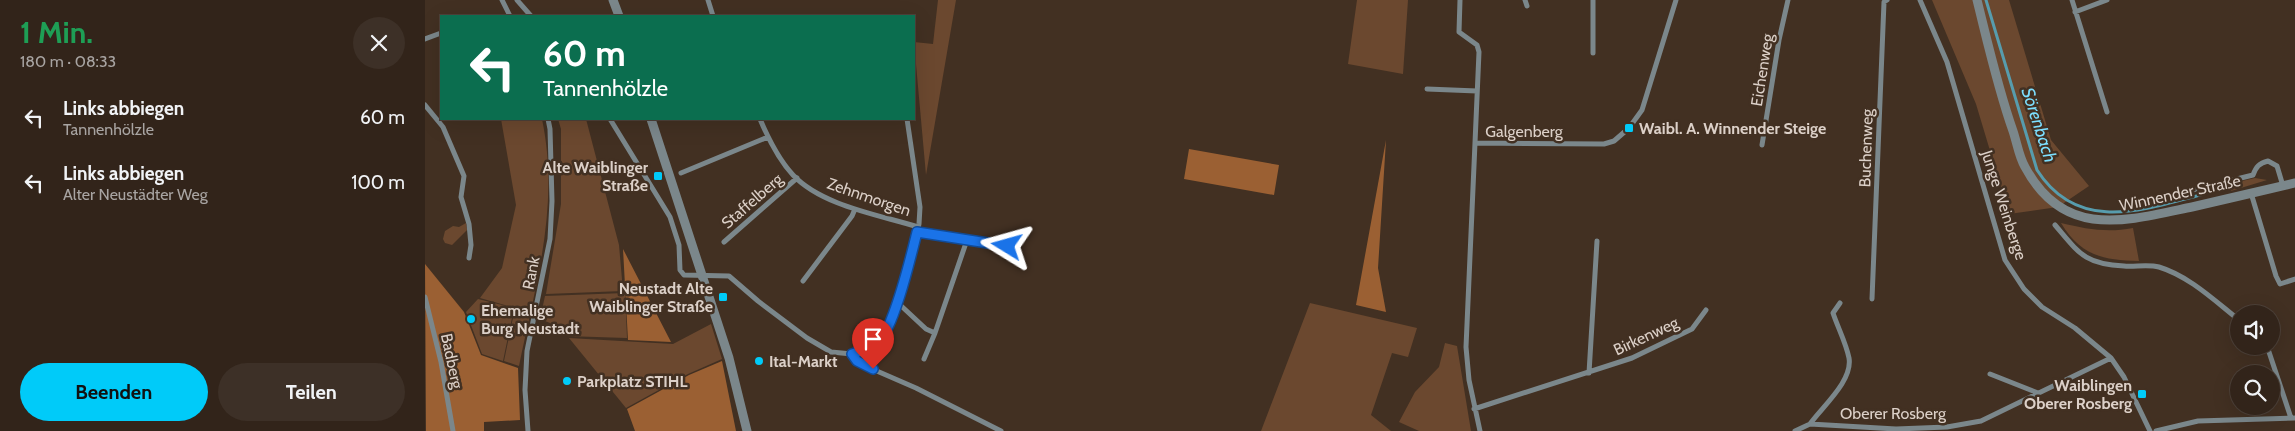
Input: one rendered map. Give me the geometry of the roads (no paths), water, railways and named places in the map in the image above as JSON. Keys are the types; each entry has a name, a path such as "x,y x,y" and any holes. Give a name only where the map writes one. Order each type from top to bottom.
{"street":[{"path":"501,0 509,15"},
{"path":"517,0 530,15"},
{"path":"613,0 619,15"},
{"path":"708,0 713,15"},
{"path":"1460,0 1459,32 1477,45 1479,52 1475,143"},
{"path":"1525,0 1527,6"},
{"path":"1593,0 1593,53"},
{"name":"Galgenberg","path":"1480,431 1469,380 1466,347 1475,143 1604,144 1614,141 1629,128 1642,110 1676,0"},
{"name":"Eichenweg","path":"1762,145 1779,40 1788,0"},
{"name":"Buchenweg","path":"1872,299 1884,2 1887,0"},
{"name":"Junge Weinberge","path":"1920,0 1947,62 2005,260 2024,289 2042,307 2075,328 2111,358 2124,377 2150,431"},
{"name":"Winnender Straße","path":"1977,0 2009,119 2025,167 2045,196 2067,212 2095,220 2113,222 2143,218 2295,183"},
{"path":"2072,0 2107,112"},
{"path":"2075,12 2107,0"},
{"path":"425,39 440,33"},
{"path":"1427,89 1477,91"},
{"path":"425,105 443,128 464,176 461,196 469,224 471,245 469,258"},
{"path":"435,117 440,114"},
{"name":"Rank","path":"528,431 525,390 527,351 550,229 552,201 550,129 547,120"},
{"path":"612,120 670,217 679,245 680,270 684,275 729,276 758,301 820,347 841,354 852,354 872,347 878,342 886,330 908,272 920,207 907,120"},
{"path":"651,120 671,186 703,275 729,358 747,431"},
{"name":"Zehnmorgen","path":"760,120 768,138 797,178 816,192 855,209 917,229 967,240 1007,246"},
{"path":"681,173 768,138"},
{"path":"2172,195 2253,175 2256,167 2268,161 2277,166 2283,186"},
{"name":"Staffelberg","path":"724,242 797,178"},
{"path":"2251,193 2280,284 2295,279"},
{"path":"803,281 852,216 855,209"},
{"path":"2055,225 2081,256 2102,263 2124,266 2157,266 2199,288 2230,313"},
{"path":"924,359 935,333 967,240"},
{"name":"Birkenweg","path":"1589,373 1597,241"},
{"name":"Badberg","path":"425,297 441,362 453,431"},
{"path":"897,302 926,329 935,333"},
{"name":"Oberer Rosberg","path":"1795,431 1810,424 1833,397 1848,372 1849,359 1833,313 1840,303"},
{"name":"Birkenweg","path":"1474,409 1632,358 1692,329 1706,310"},
{"path":"852,354 857,361 916,388 1001,431"},
{"path":"2156,431 2198,420 2293,418 2270,355"},
{"name":"Oberer Rosberg","path":"1810,424 1896,429 1947,427 1981,421 2111,358"},
{"path":"1990,374 2038,393"}],"waterway":[{"name":"Sörenbach","path":"1986,0 2037,170 2053,190 2072,203 2092,210 2113,212 2158,206 2204,194"}],"place":[{"name":"Waibl. A. Winnender Steige","path":"1629,128"},
{"name":"Alte Waiblinger Straße","path":"658,176"},
{"name":"Neustadt Alte Waiblinger Straße","path":"723,297"},
{"name":"Ehemalige Burg Neustadt","path":"471,319"},
{"name":"Ital-Markt","path":"759,361"},
{"name":"Parkplatz STIHL","path":"567,381"},
{"name":"Waiblingen Oberer Rosberg","path":"2142,394"}]}
